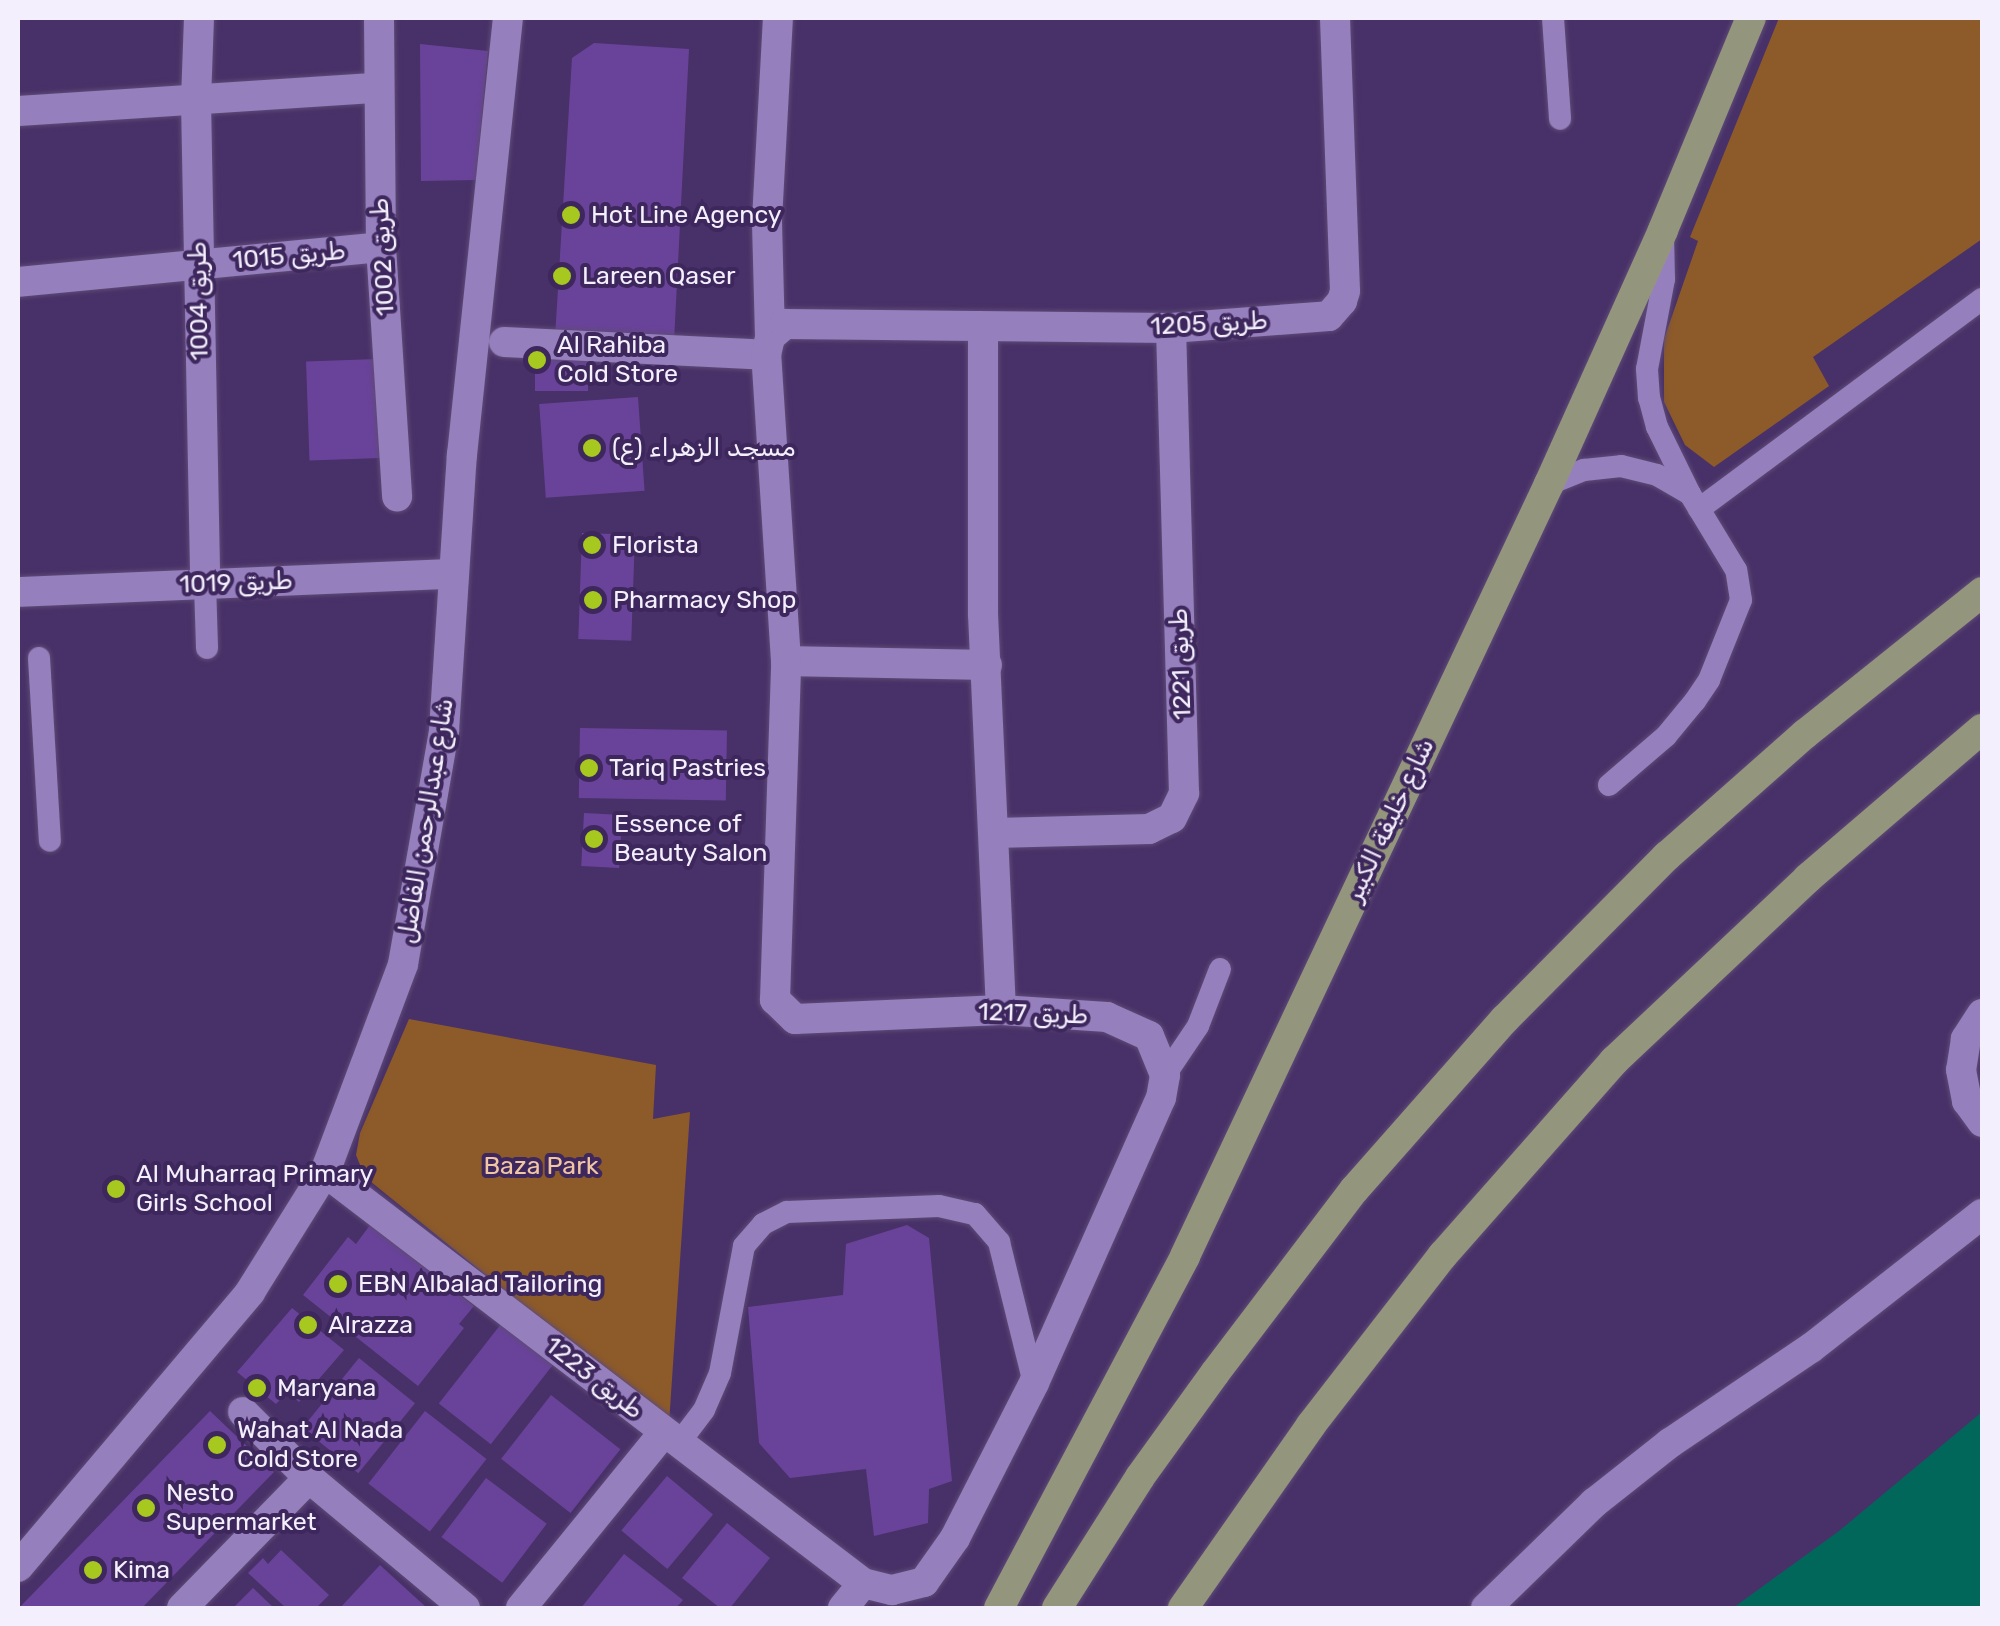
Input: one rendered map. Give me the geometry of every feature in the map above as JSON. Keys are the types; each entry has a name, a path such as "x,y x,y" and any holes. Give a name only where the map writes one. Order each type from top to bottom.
{"main road":[{"name":"شارع خليفة الكبير","path":"999,1608 1185,1256 1549,484 1663,230 1751,18"},
{"path":"1058,1608 1140,1477 1354,1190 1505,1018 1666,856 1805,734 1982,592"},
{"path":"1183,1608 1312,1425 1443,1254 1614,1062 1808,878 1982,730"}],"street":[{"name":"طريق 1004","path":"198,18 198,264 206,584"},
{"name":"طريق 1002","path":"379,18 381,247 397,496"},
{"name":"شارع عبدالرحمن الفاضل","path":"18,1567 250,1292 325,1172 402,964 420,887 444,731 462,456 508,18"},
{"name":"طريق 1217","path":"778,18 767,220 786,661 775,1000 794,1019 1001,1010 1072,1012 1134,1026 1149,1036 1165,1074"},
{"name":"طريق 1205","path":"504,342 774,339 983,328 1172,328 1329,316 1342,302 1335,18"},
{"path":"18,111 377,88"},
{"name":"طريق 1015","path":"18,282 381,247"},
{"path":"983,328 986,664 1001,1010"},
{"name":"طريق 1221","path":"995,833 1148,829 1172,818 1184,793 1172,328"},
{"name":"طريق 1019","path":"18,592 454,574"},
{"path":"786,661 986,664"},
{"path":"1982,1014 1966,1039 1961,1070 1967,1101 1982,1122"},
{"path":"844,1608 863,1582 892,1590 924,1582 956,1538 1034,1382 1162,1098 1165,1074"},
{"name":"طريق 1223","path":"325,1172 863,1582"},
{"path":"1486,1608 1594,1503 1670,1443 1810,1348 1982,1214"},
{"path":"243,1412 310,1478 465,1608"},
{"path":"521,1608 671,1438"},
{"path":"182,1608 310,1478"}],"lane":[{"path":"1553,18 1560,119"},
{"path":"1609,785 1688,711 1709,680 1738,614 1741,586 1658,427 1648,384 1649,339 1664,279 1663,230"},
{"path":"1694,501 1982,299"},
{"path":"1549,484 1584,470 1621,466 1657,475 1694,501"},
{"path":"206,584 206,648"},
{"path":"39,658 50,841"},
{"path":"1165,1074 1198,1026 1220,969"},
{"path":"671,1438 704,1410 720,1372 744,1246 762,1224 788,1212 939,1206 975,1214 999,1242 1034,1382"}],"green space":[{"path":"1779,18 1982,18 1982,239 1813,357 1829,386 1714,467 1685,445 1664,402 1664,339 1698,241 1690,237"},
{"name":"Baza Park","path":"409,1019 656,1065 653,1119 690,1112 669,1424 365,1177 356,1155 360,1133"}],"shaded area":[{"path":"1982,1412 1982,1608 1733,1608 1839,1531"}],"building":[{"path":"594,43 689,49 674,341 555,338 572,58"},
{"path":"420,44 488,51 476,180 421,181"},
{"path":"535,352 588,352 588,391 535,391"},
{"path":"377,359 380,458 309,460 306,361"},
{"name":"مسجد الزهراء (ع)","path":"638,397 645,491 546,498 539,404"},
{"path":"582,533 635,535 631,641 578,639"},
{"path":"580,728 727,731 726,801 579,798"},
{"path":"584,813 622,815 619,868 581,866"},
{"path":"370,1225 474,1306 459,1324 464,1328 418,1386 303,1295 348,1237 356,1244"},
{"path":"907,1225 929,1238 952,1481 929,1489 928,1523 874,1536 866,1469 790,1478 759,1443 748,1307 843,1295 846,1244"},
{"path":"292,1308 344,1350 299,1402 287,1392 276,1404 237,1372"},
{"path":"501,1324 553,1365 491,1444 439,1404"},
{"path":"359,1358 415,1403 358,1473 302,1428"},
{"path":"551,1395 620,1449 570,1513 501,1459"},
{"path":"210,1411 274,1472 142,1608 19,1608"},
{"path":"425,1411 486,1459 430,1532 368,1483"},
{"path":"667,1476 713,1515 667,1569 621,1530"},
{"path":"486,1478 547,1524 502,1583 441,1537"},
{"path":"727,1523 770,1558 730,1608 720,1608 682,1578"},
{"path":"281,1550 329,1595 316,1608 286,1608 248,1573 263,1558 268,1564"},
{"path":"624,1554 683,1600 676,1608 581,1608"},
{"path":"380,1565 427,1608 340,1608"},
{"path":"253,1588 274,1608 233,1608"}],"place":[{"name":"Hot Line Agency","path":"571,215"},
{"name":"Lareen Qaser","path":"562,276"},
{"name":"Al Rahiba Cold Store","path":"537,360"},
{"name":"مسجد الزهراء (ع)","path":"592,448"},
{"name":"Florista","path":"592,545"},
{"name":"Pharmacy Shop","path":"593,600"},
{"name":"Tariq Pastries","path":"589,768"},
{"name":"Essence of Beauty Salon","path":"594,839"},
{"name":"Al Muharraq Primary Girls School","path":"116,1189"},
{"name":"EBN Albalad Tailoring","path":"338,1284"},
{"name":"Alrazza","path":"308,1325"},
{"name":"Maryana","path":"257,1388"},
{"name":"Wahat Al Nada Cold Store","path":"217,1445"},
{"name":"Nesto Supermarket","path":"146,1508"},
{"name":"Kima","path":"93,1570"}]}
